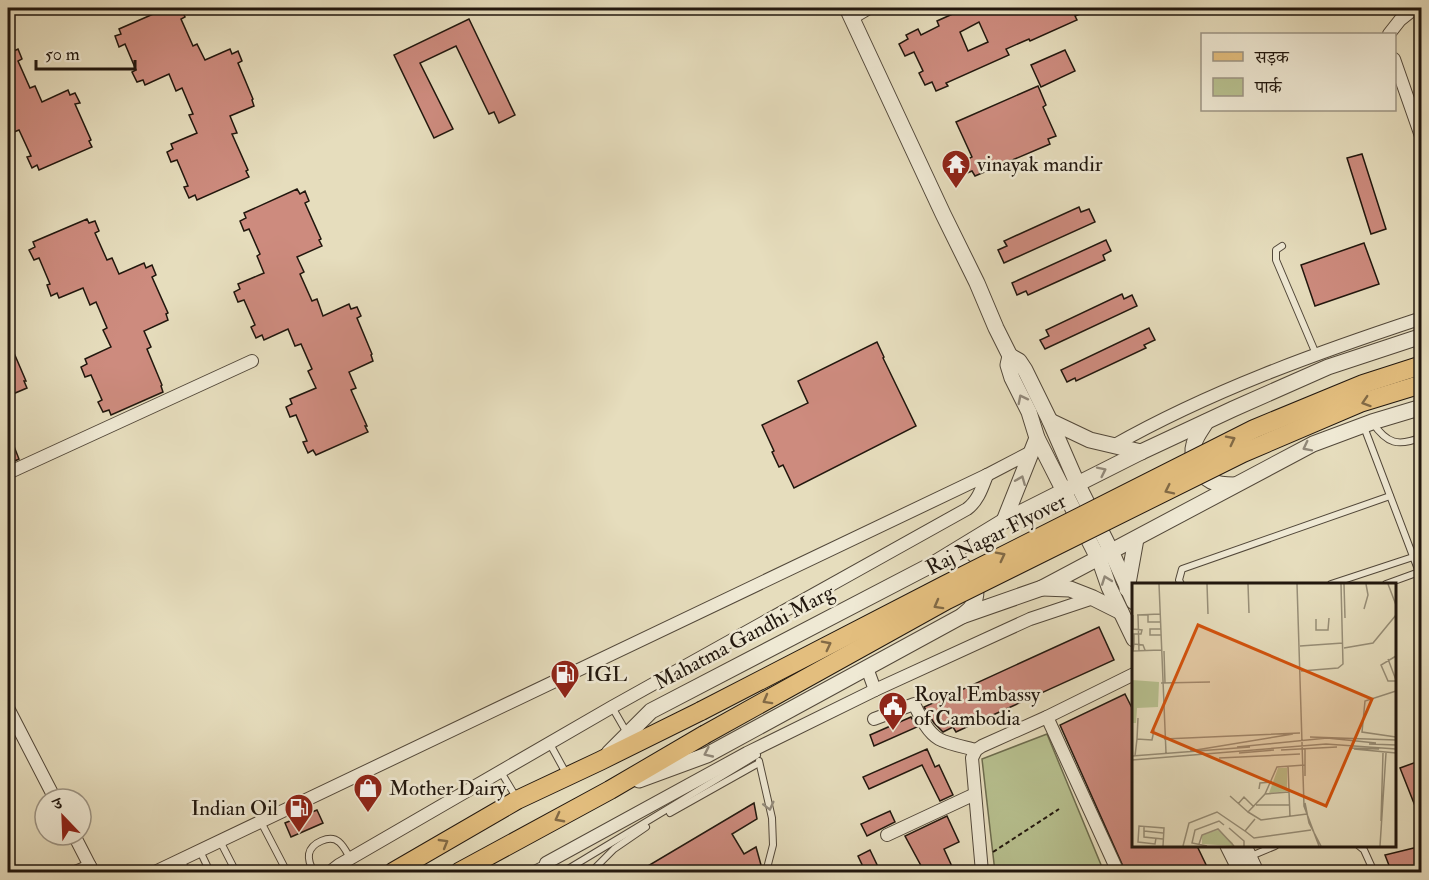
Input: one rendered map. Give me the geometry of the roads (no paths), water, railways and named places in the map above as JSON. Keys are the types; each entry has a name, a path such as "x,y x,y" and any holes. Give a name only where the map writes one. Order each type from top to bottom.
{"main road":[{"name":"Raj Nagar Flyover","path":"600,762 1254,429 1363,384 1422,365"},
{"name":"Raj Nagar Flyover","path":"610,790 947,600 1243,453 1360,403 1422,384"},
{"name":"Mahatma Gandhi Marg","path":"393,873 517,800 600,762"},
{"path":"459,873 610,790"}],"street":[{"path":"869,8 850,13 1010,356 1008,365 1029,412 1035,445 1070,487"},
{"path":"1390,33 1400,20 1415,8"},
{"path":"1396,62 1422,139"},
{"path":"1113,446 1243,383 1422,318"},
{"name":"Mahatma Gandhi Marg","path":"600,762 651,711 935,563 1004,521 1142,452 1328,367 1422,336"},
{"path":"1010,356 1019,360 1025,370 1050,421 1070,487 1104,554 1130,595"},
{"path":"8,472 252,362"},
{"path":"610,790 707,755 962,616 1042,588 1313,444 1367,423 1422,407"},
{"path":"1050,421 1090,440 1142,452"},
{"path":"1207,422 1195,441 1194,460 1198,469 1210,481 1234,485"},
{"path":"156,872 1014,462 1035,445"},
{"path":"1004,521 1035,445"},
{"path":"330,873 350,858 612,707 967,509 977,499 987,475"},
{"path":"1130,595 1136,538"},
{"path":"1104,554 1121,612 1132,635"},
{"path":"935,563 947,561 960,564 970,572 976,583 976,595 972,607 962,616"},
{"path":"1042,588 1070,589 1121,612"},
{"path":"546,863 757,756 875,690 1030,619 1093,598"},
{"path":"867,668 875,690"},
{"path":"980,869 972,758 976,750 1132,675"},
{"path":"874,719 914,704 931,733 940,740 976,750"},
{"path":"8,708 49,787"},
{"path":"1047,717 1118,873"},
{"path":"887,835 975,794"},
{"path":"75,873 92,869 80,847"},
{"path":"1228,847 1240,873"},
{"path":"1247,851 1256,873"},
{"path":"8,864 10,873"}],"lane":[{"path":"1282,246 1276,250 1276,260 1316,355"},
{"path":"1367,423 1397,443 1422,437"},
{"path":"1367,423 1390,496 1420,571 1391,583"},
{"path":"1180,583 1182,570 1390,496"},
{"path":"1337,583 1422,556"},
{"path":"612,707 627,735"},
{"path":"550,744 568,777"},
{"path":"563,873 757,756"},
{"path":"591,873 614,849 757,756"},
{"path":"757,756 772,818 773,845 766,873"},
{"path":"501,772 517,800"},
{"path":"261,822 286,870 277,873"},
{"path":"314,873 309,862 309,853 312,846 328,838 340,842 350,858"},
{"path":"220,841 236,873"},
{"path":"1247,851 1269,847"},
{"path":"1360,847 1364,850 1374,873"},
{"path":"200,851 210,873"},
{"path":"181,860 187,873"},
{"path":"528,873 546,863"}],"place":[{"name":"vinayak mandir","path":"956,190"},
{"name":"IGL","path":"565,700"},
{"name":"Royal Embassy of Cambodia","path":"893,732"},
{"name":"Mother Dairy","path":"368,814"},
{"name":"Indian Oil","path":"299,834"}]}
